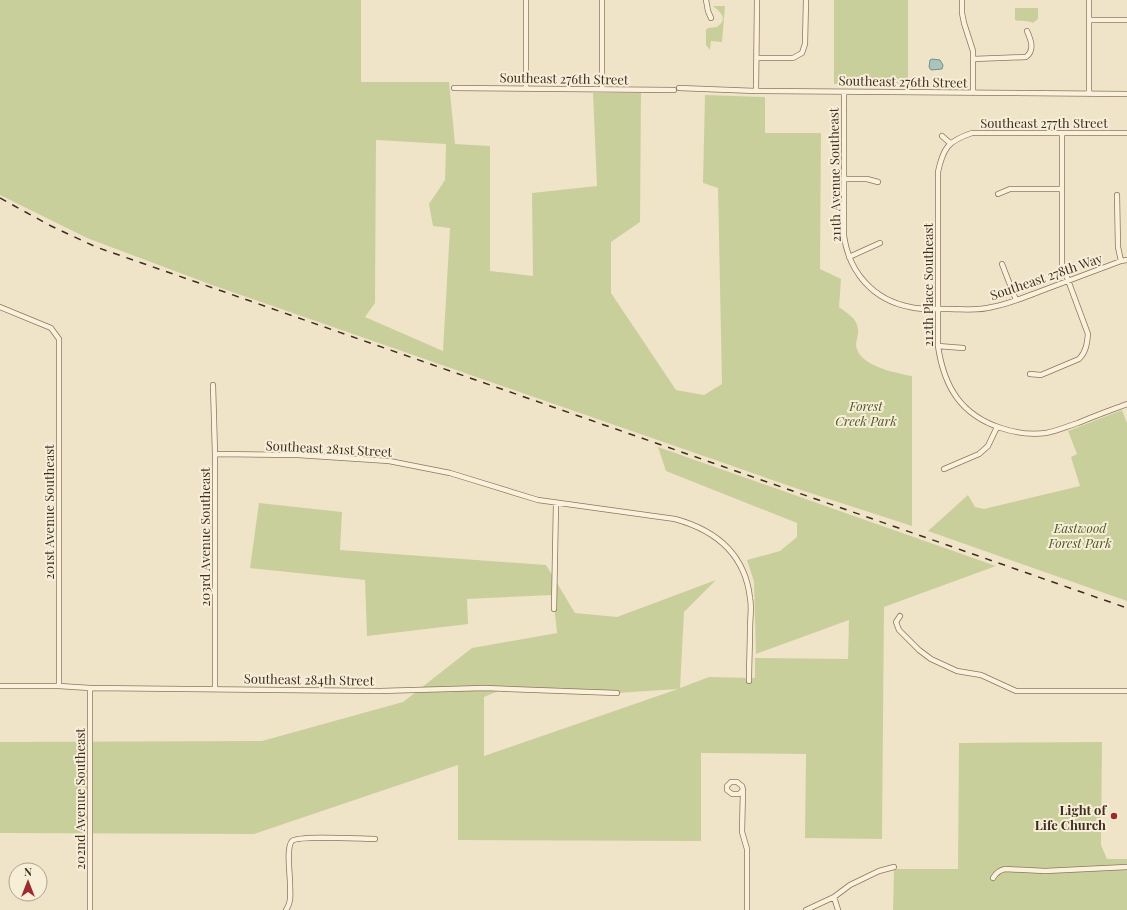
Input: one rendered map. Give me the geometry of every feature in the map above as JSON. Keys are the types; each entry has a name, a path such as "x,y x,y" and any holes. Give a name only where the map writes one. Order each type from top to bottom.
{"street":[{"path":"526,0 526,88"},
{"path":"602,0 602,89"},
{"path":"706,0 708,12 711,18"},
{"path":"756,91 757,0"},
{"path":"757,58 793,58 801,54 805,47 806,0"},
{"path":"962,0 962,13 972,45 973,93"},
{"path":"1089,0 1089,94"},
{"path":"1089,20 1127,20"},
{"path":"973,59 1026,57 1030,54 1031,48 1031,40 1027,31"},
{"name":"Southeast 276th Street","path":"454,88 1127,94"},
{"name":"211th Avenue Southeast","path":"844,92 844,236 849,257"},
{"name":"Southeast 277th Street","path":"950,143 972,133 1127,133"},
{"path":"1030,374 1041,374 1079,359 1083,356 1086,350 1088,334 1067,281 1061,255 1062,134"},
{"path":"942,136 950,143"},
{"name":"212th Place Southeast","path":"950,143 942,154 938,172 938,346 943,373 948,384 960,402 967,410 982,421 1011,432 1028,434 1047,433 1127,404"},
{"path":"844,179 878,182"},
{"path":"998,194 1010,189 1061,189"},
{"path":"1117,195 1118,247 1121,261"},
{"path":"849,257 880,243"},
{"name":"Southeast 278th Way","path":"849,257 860,277 871,289 881,296 890,301 909,307 938,309 991,308 1127,260"},
{"path":"1002,264 1016,300"},
{"name":"201st Avenue Southeast","path":"0,307 51,328 58,340 59,686"},
{"path":"938,346 963,348"},
{"name":"203rd Avenue Southeast","path":"213,385 215,454 214,689"},
{"path":"944,469 979,454 988,446 997,427"},
{"name":"Southeast 281st Street","path":"215,454 298,455 389,461 446,472 527,497 556,503 675,519 697,526 711,534 735,555 745,576 751,600 749,680"},
{"path":"554,608 556,503"},
{"path":"900,616 896,622 899,630 919,650 931,659 958,671 981,675 1016,691 1127,691"},
{"name":"Southeast 284th Street","path":"0,686 380,691 484,688 618,693"},
{"name":"202nd Avenue Southeast","path":"90,688 90,910"},
{"path":"743,790 742,832 747,849 748,910"},
{"path":"286,910 290,901 289,850 292,841 296,838 308,837 375,839"},
{"path":"806,910 834,897 850,885 879,871 894,867"},
{"path":"993,878 1000,870 1005,869 1045,871 1127,867"},
{"path":"834,897 838,910"}],"green space":[{"name":"Forest Creek Park","path":"0,0 361,0 361,82 449,82 455,144 490,146 490,271 533,276 532,193 597,186 593,93 641,93 640,222 611,242 611,293 676,390 704,395 722,384 718,188 703,183 705,95 765,97 765,133 821,133 820,269 841,279 839,307 856,322 858,333 856,345 858,352 870,363 879,367 912,376 912,526 801,490 212,285 87,238 0,195","holes":["376,140 446,144 445,180 429,204 433,226 450,228 443,351 365,317 375,303"]},
{"path":"834,0 908,0 908,84 834,84"},
{"path":"713,6 725,6 722,42 711,41 710,50 706,45 706,30 708,28 717,27 721,24 723,18 721,13"},
{"path":"1015,8 1038,8 1038,19 1033,23 1015,20"},
{"name":"Eastwood Forest Park","path":"1122,410 1127,423 1127,601 928,531 968,495 975,507 984,509 1080,486 1071,457 1077,454 1068,431"},
{"path":"658,447 996,566 884,607 882,839 805,838 806,754 701,753 701,841 458,840 458,765 254,834 0,833 0,742 262,741 403,702 472,648 557,633 553,595 467,599 468,624 367,636 365,580 250,568 259,503 342,512 340,550 546,565 575,613 617,617 716,580 684,612 680,688 709,677 755,678 755,658 848,659 849,620 756,654 754,582 747,560 780,551 797,537 797,523 666,471","holes":["503,689 617,693 678,689 484,756 484,697"]},
{"path":"1102,742 1101,845 1107,859 1127,859 1127,910 893,910 894,869 958,869 959,743"}],"water":[{"path":"930,60 940,60 943,65 942,69 931,70 929,67"}],"railway":[{"path":"0,198 51,226 96,247 1127,608"}],"place":[{"name":"Light of Life Church","path":"1114,816"}]}
